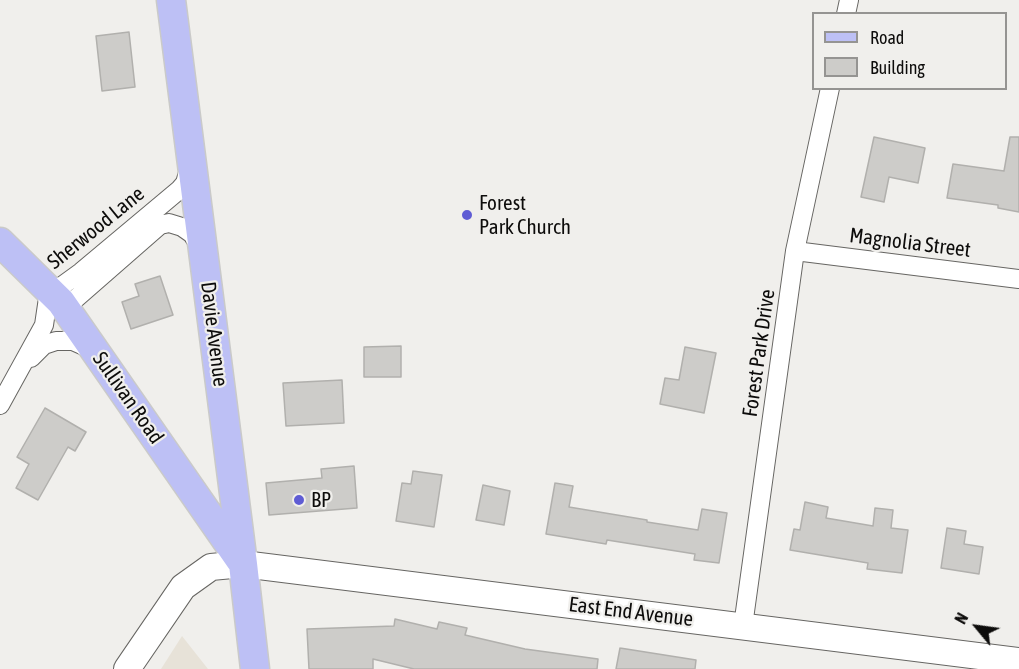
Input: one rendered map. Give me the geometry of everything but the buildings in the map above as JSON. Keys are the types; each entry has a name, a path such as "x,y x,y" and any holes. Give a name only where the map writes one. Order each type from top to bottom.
{"main road":[{"name":"Davie Avenue","path":"171,0 255,669"},
{"name":"Sullivan Road","path":"0,242 58,300 243,564"}],"street":[{"name":"Forest Park Drive","path":"743,626 795,251 830,90"},
{"name":"Sherwood Lane","path":"58,300 81,272 179,190 185,183 192,160"},
{"name":"Sherwood Lane","path":"0,405 44,325 48,298 58,300 160,225 177,225 188,230 204,254"},
{"name":"Magnolia Street","path":"795,251 1019,279"},
{"name":"Sherwood Lane","path":"21,369 44,345 56,341 73,341 95,351"},
{"name":"East End Avenue","path":"127,669 183,587 211,567 243,564 1019,661"}],"shaded area":[{"path":"182,636 208,669 161,669"}],"place":[{"name":"Forest Park Church","path":"467,215"},
{"name":"BP","path":"299,500"}]}
